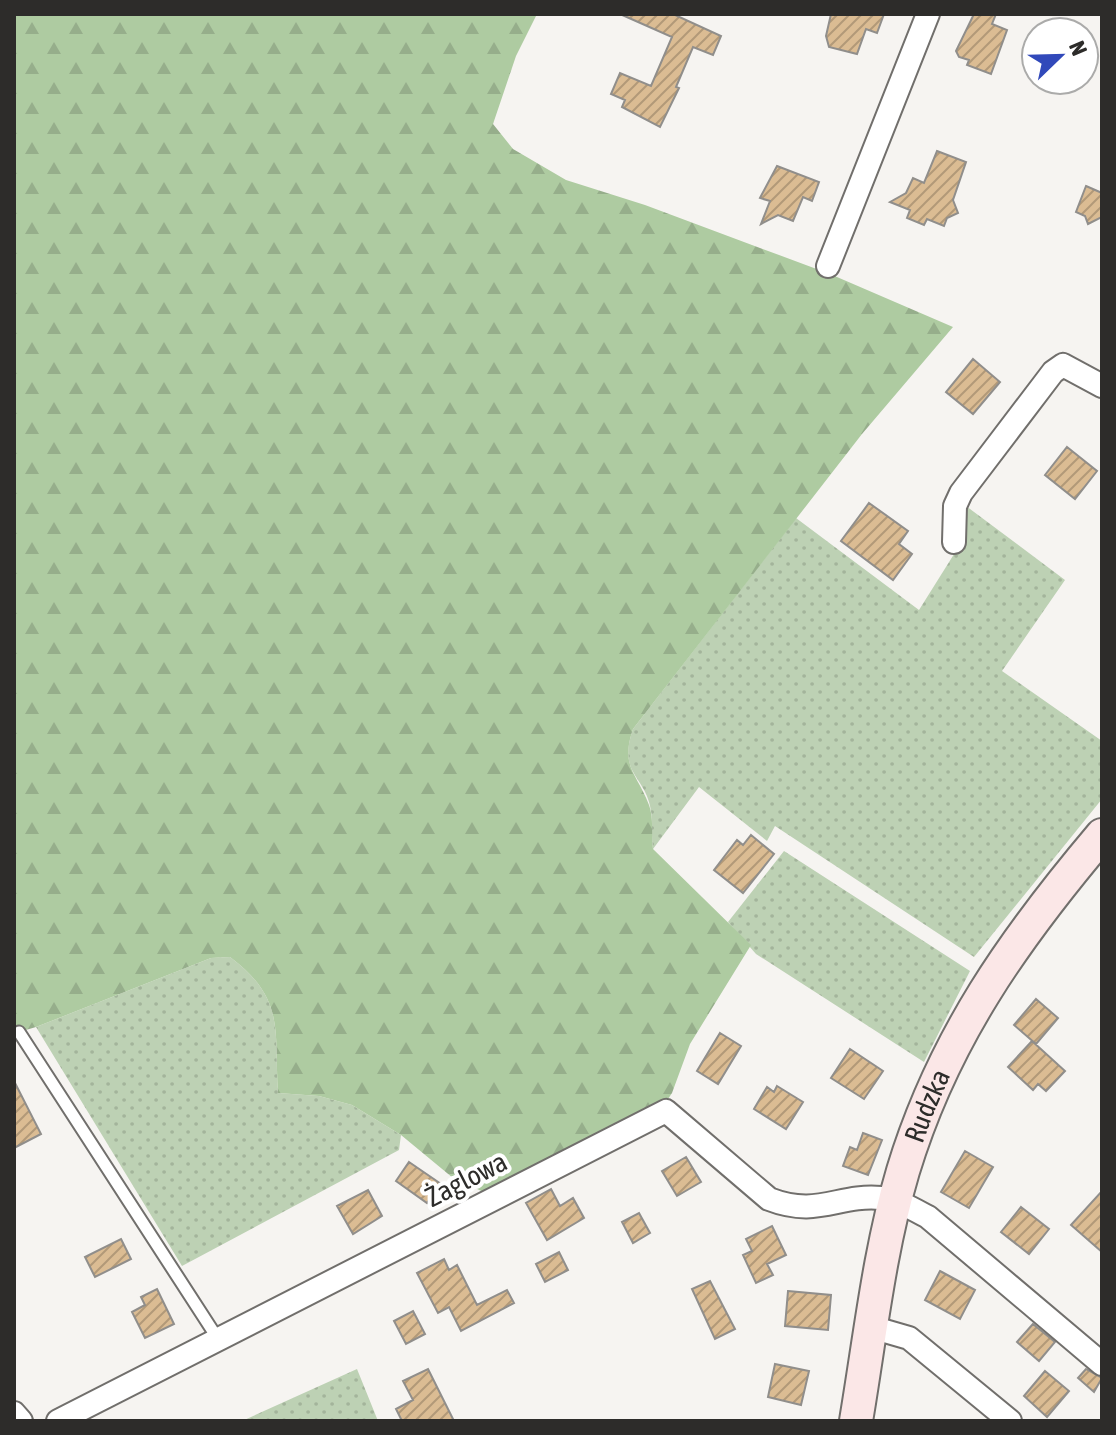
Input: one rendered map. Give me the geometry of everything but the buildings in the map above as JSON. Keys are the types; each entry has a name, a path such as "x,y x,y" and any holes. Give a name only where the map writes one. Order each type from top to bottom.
{"main road":[{"name":"Rudzka","path":"856,1421 895,1201 923,1113 967,1018 1034,917 1102,835"}],"street":[{"path":"828,266 928,14"},
{"path":"954,542 955,506 961,493 1053,372 1063,365 1102,386"},
{"name":"Żaglowa","path":"58,1421 666,1111 733,1172 769,1199 789,1207 811,1209 878,1197 895,1201"},
{"path":"895,1201 928,1217 1102,1364"},
{"path":"871,1327 909,1338 1010,1421"},
{"path":"14,1413 21,1421"}],"lane":[{"path":"19,1032 218,1339"}],"green space":[{"path":"14,14 537,14 516,56 493,124 513,149 566,180 645,205 830,274 953,327 862,434 633,729 629,761 651,810 653,849 751,945 690,1044 672,1093 662,1108 488,1194 453,1178 401,1135 352,1105 319,1096 278,1093 276,1034 269,1002 248,972 230,957 211,958 36,1027 19,1032 14,1024"},
{"path":"962,503 1065,580 1002,671 1102,741 1102,799 974,957 775,826 767,841 699,787 653,849 648,799 630,766 628,756 633,729 796,518 919,610 966,535"},
{"path":"784,851 970,971 924,1062 756,954 728,922"},
{"path":"230,957 261,987 269,1002 276,1034 278,1093 319,1096 352,1105 401,1135 399,1150 182,1266 36,1027 211,958"},
{"path":"357,1369 378,1421 242,1421"}]}
